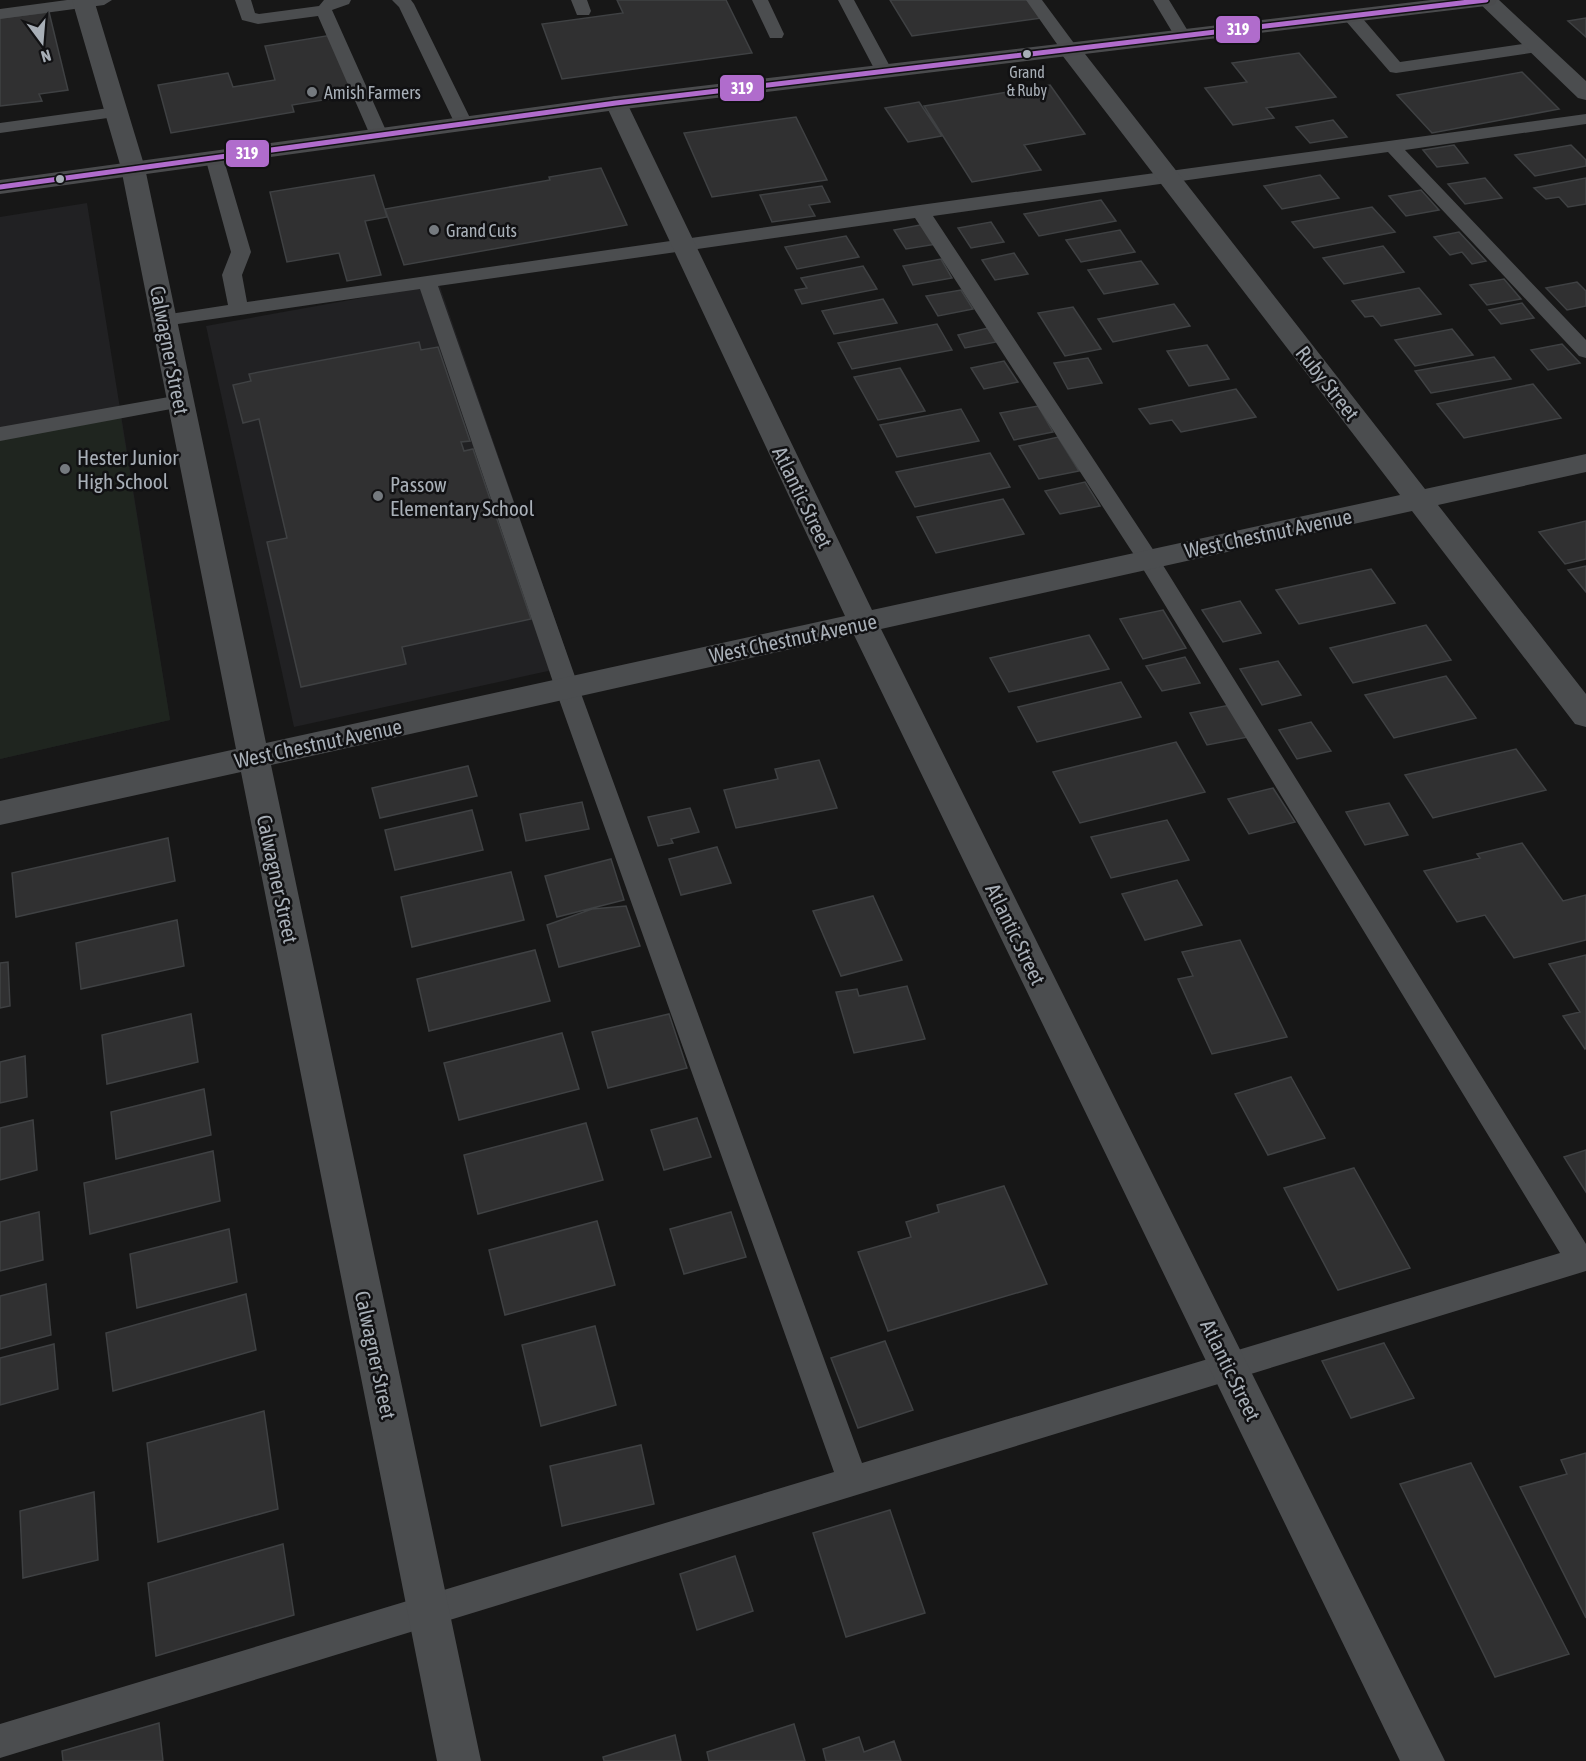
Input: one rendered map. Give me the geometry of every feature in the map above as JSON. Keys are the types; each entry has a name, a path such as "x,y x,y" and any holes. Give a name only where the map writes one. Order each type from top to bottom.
{"main road":[{"path":"0,187 616,103 1486,0"}],"street":[{"path":"1486,0 1586,93"},
{"name":"Calwagner Street","path":"90,1 116,112 133,168 459,1761"},
{"name":"Ruby Street","path":"1070,50 1586,716"},
{"name":"Atlantic Street","path":"616,103 863,622 1423,1761"},
{"name":"West Chestnut Avenue","path":"0,813 1586,463"}],"lane":[{"path":"243,0 248,16 258,19 324,10 328,4 343,0"},
{"path":"400,0 406,4 464,124"},
{"path":"760,0 776,34"},
{"path":"846,0 884,72"},
{"path":"1034,0 1070,50"},
{"path":"1161,0 1183,36"},
{"path":"0,14 90,1"},
{"path":"324,10 379,135"},
{"path":"1351,16 1396,68 1537,47"},
{"path":"0,128 116,112"},
{"path":"164,321 920,211 1586,119"},
{"path":"1392,146 1586,352"},
{"path":"214,158 241,252 232,275 238,310"},
{"path":"0,1741 1583,1259 1148,560 920,211"},
{"path":"427,282 567,688 853,1481"},
{"path":"0,434 180,401"}],"shaded area":[{"name":"Hester Junior High School","path":"87,203 170,720 0,759 0,217"},
{"name":"Passow Elementary School","path":"439,284 571,666 294,727 206,326"},
{"name":"Hester Junior High School","path":"120,413 170,720 0,759 0,434"}],"building":[{"path":"617,0 726,0 752,53 562,79 542,24 623,13"},
{"path":"890,0 1030,0 1042,18 912,36"},
{"path":"49,12 68,90 39,94 42,101 0,106 0,18"},
{"path":"1586,18 1586,37 1568,21"},
{"path":"332,35 354,95 292,105 294,112 171,133 158,85 228,73 233,87 275,80 265,46"},
{"path":"1299,53 1336,97 1266,108 1274,118 1233,125 1205,88 1247,82 1232,63"},
{"path":"1522,72 1559,109 1432,133 1397,95"},
{"path":"1050,85 1085,134 1024,145 1041,170 972,182 924,106"},
{"path":"919,102 942,136 908,142 885,108"},
{"path":"796,117 827,180 712,197 684,133"},
{"path":"1333,120 1347,137 1310,143 1296,127"},
{"path":"1454,145 1468,163 1437,167 1423,150"},
{"path":"1571,145 1586,160 1586,166 1535,176 1515,155"},
{"path":"601,168 627,225 404,265 385,209 550,180 549,177"},
{"path":"374,175 387,217 365,221 381,275 347,281 339,253 287,262 270,192"},
{"path":"1320,175 1339,198 1282,209 1264,186"},
{"path":"1485,178 1502,198 1465,204 1448,184"},
{"path":"1586,178 1586,204 1568,207 1559,197 1546,199 1534,188"},
{"path":"822,186 830,202 809,205 815,216 772,222 760,195"},
{"path":"1421,190 1439,210 1406,216 1389,196"},
{"path":"1101,200 1116,221 1039,236 1024,214"},
{"path":"1372,207 1395,232 1314,248 1292,222"},
{"path":"991,222 1004,242 971,248 958,228"},
{"path":"925,224 937,244 906,249 894,230"},
{"path":"1120,230 1135,252 1081,262 1066,240"},
{"path":"1459,232 1486,261 1472,264 1462,252 1450,255 1434,237"},
{"path":"846,236 859,257 797,269 785,247"},
{"path":"1383,246 1404,272 1344,284 1323,258"},
{"path":"1014,253 1028,274 995,280 982,260"},
{"path":"941,259 952,278 913,285 903,266"},
{"path":"1141,261 1158,284 1104,294 1088,270"},
{"path":"863,266 877,289 802,304 795,290 807,288 801,278"},
{"path":"1504,279 1521,299 1487,305 1470,285"},
{"path":"1577,282 1586,291 1586,306 1567,310 1546,288"},
{"path":"1419,288 1441,314 1381,326 1373,316 1365,317 1352,301"},
{"path":"961,290 973,309 938,316 926,296"},
{"path":"883,299 897,323 834,334 822,311"},
{"path":"1522,303 1534,318 1501,324 1489,310"},
{"path":"1174,304 1190,326 1113,342 1098,319"},
{"path":"1073,307 1101,349 1065,356 1038,313"},
{"path":"937,324 952,350 852,369 838,343"},
{"path":"988,328 996,342 965,348 958,335"},
{"path":"1452,329 1473,355 1415,366 1395,340"},
{"name":"Passow Elementary School","path":"419,342 421,350 438,347 470,441 461,442 464,451 473,449 531,619 402,647 406,664 301,687 267,542 287,538 259,419 243,423 233,385 251,381 249,374"},
{"path":"1562,344 1580,363 1548,370 1531,350"},
{"path":"1207,345 1229,379 1189,386 1167,351"},
{"path":"1494,357 1511,379 1431,393 1415,371"},
{"path":"1088,358 1102,383 1068,389 1054,363"},
{"path":"1004,361 1018,382 984,389 971,368"},
{"path":"900,368 925,411 878,420 854,377"},
{"path":"1533,384 1561,418 1464,438 1437,404"},
{"path":"1236,389 1256,417 1181,432 1172,420 1150,424 1139,409"},
{"path":"1038,406 1053,432 1014,440 1000,413"},
{"path":"961,409 979,441 897,457 880,425"},
{"path":"1058,437 1079,471 1039,479 1019,446"},
{"path":"990,453 1010,487 915,507 896,472"},
{"path":"1085,482 1100,506 1060,514 1045,491"},
{"path":"1003,499 1024,534 936,553 917,517"},
{"path":"1586,521 1586,559 1565,564 1539,532"},
{"path":"1586,566 1586,592 1568,570"},
{"path":"1371,569 1395,603 1299,624 1276,590"},
{"path":"1240,601 1261,633 1223,642 1202,610"},
{"path":"1163,610 1186,648 1143,659 1120,619"},
{"path":"1426,625 1451,660 1353,683 1330,648"},
{"path":"1089,635 1109,669 1009,692 990,658"},
{"path":"1185,657 1200,683 1162,691 1146,666"},
{"path":"1278,661 1301,695 1262,705 1240,669"},
{"path":"1446,676 1476,718 1394,738 1365,695"},
{"path":"1121,682 1141,717 1037,742 1018,707"},
{"path":"1230,705 1248,737 1207,745 1190,713"},
{"path":"1311,722 1331,751 1297,759 1279,730"},
{"path":"1176,742 1205,792 1080,823 1053,772"},
{"path":"1516,749 1546,790 1433,818 1405,775"},
{"path":"819,760 837,808 736,828 724,790 778,779 775,769"},
{"path":"468,766 477,796 380,818 372,788"},
{"path":"1273,788 1295,822 1249,834 1228,799"},
{"path":"582,802 589,829 526,841 520,814"},
{"path":"1389,803 1408,835 1365,845 1346,812"},
{"path":"690,808 699,832 671,839 673,843 658,846 648,817"},
{"path":"472,810 483,850 395,870 385,830"},
{"path":"1167,820 1189,860 1111,878 1091,837"},
{"path":"168,838 175,881 16,917 12,873"},
{"path":"1522,843 1563,901 1586,895 1586,940 1514,958 1485,915 1457,922 1424,871 1480,858 1477,854"},
{"path":"717,847 731,883 681,895 669,859"},
{"path":"611,859 624,900 557,917 545,876"},
{"path":"511,872 524,920 412,947 401,897"},
{"path":"1177,880 1202,925 1145,940 1122,894"},
{"path":"873,896 902,960 841,976 813,911"},
{"path":"626,906 640,946 559,967 547,925 592,909"},
{"path":"177,920 184,966 81,989 76,943"},
{"path":"1240,940 1287,1037 1212,1054 1178,979 1193,976 1182,952"},
{"path":"535,950 550,1001 429,1031 417,979"},
{"path":"1586,955 1585,1049 1563,1016 1580,1012 1549,964"},
{"path":"8,962 10,1006 0,1008 0,963"},
{"path":"907,986 925,1039 854,1053 836,992 857,989 859,996"},
{"path":"191,1014 198,1062 107,1084 102,1035"},
{"path":"669,1014 687,1068 608,1088 592,1032"},
{"path":"562,1033 579,1089 459,1120 444,1063"},
{"path":"25,1056 27,1097 0,1103 0,1062"},
{"path":"1291,1077 1325,1138 1268,1155 1235,1094"},
{"path":"204,1089 211,1135 116,1159 111,1112"},
{"path":"697,1118 711,1157 664,1170 651,1130"},
{"path":"33,1120 37,1170 0,1180 0,1128"},
{"path":"586,1123 603,1180 478,1214 464,1155"},
{"path":"1586,1150 1586,1192 1564,1157"},
{"path":"213,1151 220,1201 90,1234 84,1183"},
{"path":"1354,1168 1410,1268 1338,1290 1284,1188"},
{"path":"1004,1186 1047,1284 888,1331 858,1252 911,1237 906,1222 939,1212 937,1205"},
{"path":"39,1212 43,1260 0,1271 0,1222"},
{"path":"731,1212 746,1257 684,1274 670,1229"},
{"path":"597,1221 615,1285 505,1315 489,1250"},
{"path":"229,1229 237,1282 137,1308 130,1254"},
{"path":"46,1284 51,1335 0,1349 0,1296"},
{"path":"246,1294 256,1350 113,1391 106,1333"},
{"path":"595,1326 616,1405 541,1426 522,1345"},
{"path":"885,1341 913,1410 858,1428 831,1358"},
{"path":"1384,1343 1414,1398 1351,1418 1322,1361"},
{"path":"54,1344 58,1389 0,1405 0,1358"},
{"path":"264,1411 278,1509 158,1542 147,1443"},
{"path":"641,1445 654,1504 562,1526 550,1466"},
{"path":"1586,1453 1586,1618 1520,1487 1567,1474 1561,1460"},
{"path":"1471,1463 1569,1654 1495,1677 1400,1484"},
{"path":"94,1492 98,1560 23,1578 20,1511"},
{"path":"890,1510 925,1613 846,1637 813,1533"},
{"path":"283,1544 294,1615 156,1656 148,1583"},
{"path":"735,1556 753,1611 697,1630 680,1574"},
{"path":"159,1723 163,1761 63,1761 62,1751"},
{"path":"794,1724 805,1761 709,1761 707,1752"},
{"path":"675,1735 681,1761 604,1761 603,1757"},
{"path":"859,1737 864,1752 894,1741 901,1761 826,1761 823,1749"}],"transit line":[{"name":"319","path":"0,187 616,103 1486,0"}],"place":[{"name":"Grand & Ruby","path":"1027,54"},
{"name":"Amish Farmers","path":"312,92"},
{"name":"Grand Cuts","path":"434,230"},
{"name":"Hester Junior High School","path":"65,469"},
{"name":"Passow Elementary School","path":"378,496"}]}
